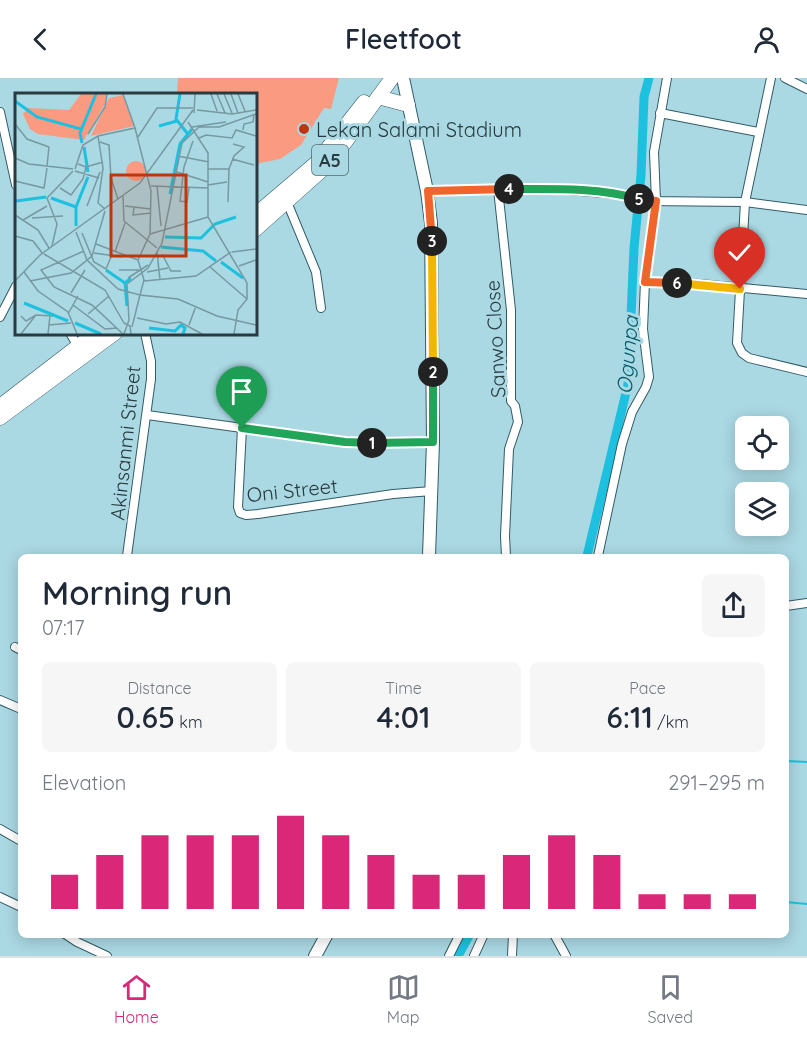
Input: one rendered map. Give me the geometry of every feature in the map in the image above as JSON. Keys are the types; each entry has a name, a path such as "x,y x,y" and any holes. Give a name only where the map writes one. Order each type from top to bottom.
{"highway":[{"name":"A5","path":"256,214 316,163 381,78"},
{"name":"A5","path":"256,229 315,177 338,152 393,78"},
{"path":"378,97 408,105"},
{"path":"0,418 82,351 94,334"},
{"path":"0,406 82,351 113,334"}],"main road":[{"path":"403,78 428,191 433,252 433,442 429,554"},
{"path":"315,956 325,938"}],"street":[{"path":"598,554 622,444 632,412 649,377 643,329 645,282 656,201 654,152 667,78"},
{"path":"771,78 745,202 737,343 742,353 749,358 807,372"},
{"path":"785,78 807,89"},
{"path":"0,112 15,180"},
{"path":"660,113 758,132"},
{"name":"Sanwo Close","path":"498,189 511,310 511,401 515,406 518,422 509,449 506,554"},
{"path":"428,191 558,189 626,195 646,201 745,202 807,210"},
{"path":"287,202 316,272 321,308"},
{"path":"645,282 700,284 807,294"},
{"path":"0,317 15,287"},
{"path":"71,334 82,351"},
{"name":"Akinsanmi Street","path":"127,554 152,379 145,334"},
{"path":"147,415 345,442 433,442"},
{"name":"Oni Street","path":"242,428 238,507 240,513 246,515 393,494 432,491"},
{"path":"789,606 807,603"},
{"path":"0,700 18,708"},
{"path":"0,829 18,839"},
{"path":"0,897 18,906"},
{"path":"71,938 107,956"},
{"path":"449,956 458,938"},
{"path":"474,956 482,938"},
{"path":"512,956 513,938"},
{"path":"556,938 566,956"}],"shaded area":[{"path":"178,78 339,78 331,109 324,108 301,145 280,159 256,164 256,93 177,93"}],"waterway":[{"name":"Ogunpa","path":"587,554 628,384 644,97 649,78"},
{"path":"789,761 807,762"},
{"path":"789,902 807,904"},
{"name":"Ogunpa","path":"458,956 468,938"}],"place":[{"name":"Lekan Salami Stadium","path":"304,129"}],"route":[{"path":"242,428 345,442 433,442 433,252 428,191 558,189 626,195 646,201 656,201 645,282 700,284 740,289"}]}
